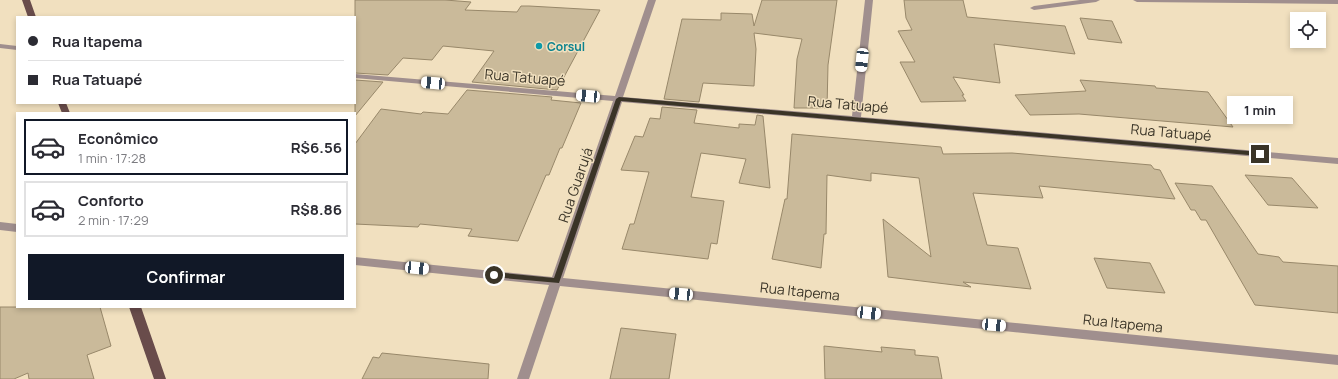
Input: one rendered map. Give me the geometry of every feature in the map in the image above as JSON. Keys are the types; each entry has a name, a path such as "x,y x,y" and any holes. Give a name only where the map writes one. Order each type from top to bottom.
{"main road":[{"path":"26,0 32,16"},
{"path":"134,308 160,379"}],"street":[{"name":"Rua Guarujá","path":"523,379 652,0"},
{"path":"856,119 869,0"},
{"path":"1034,8 1096,0"},
{"path":"1137,0 1338,2"},
{"path":"0,46 16,48"},
{"name":"Rua Tatuapé","path":"356,76 1338,161"},
{"path":"0,226 16,228"},
{"name":"Rua Itapema","path":"356,261 1338,360"}],"building":[{"path":"355,0 445,0 471,2 465,10 517,12 521,6 529,6 600,10 557,90 472,82 494,51 443,46 432,60 403,58 388,75 356,73"},
{"path":"762,0 837,0 828,65 827,108 794,108 797,59 802,39 754,33 756,49 754,86 703,83 699,102 664,99 682,19 721,20 721,13 752,14 754,26"},
{"path":"904,0 963,0 967,17 1065,26 1075,54 994,44 1000,83 953,77 966,101 921,102 900,62 915,62 898,31 912,30 906,18"},
{"path":"1080,18 1112,21 1122,43 1088,39"},
{"path":"356,80 383,82 356,115"},
{"path":"1080,80 1208,92 1233,127 1079,114 1030,115 1015,95 1086,91"},
{"path":"467,90 552,97 551,100 581,103 549,175 546,175 518,241 468,236 472,229 420,224 418,227 356,224 356,143 381,109 421,114 423,112 448,114"},
{"path":"662,107 697,110 694,123 739,128 739,124 755,125 757,115 763,116 770,188 739,183 746,159 701,153 691,197 724,201 717,244 711,243 708,259 622,249 630,224 634,224 649,172 621,170 635,136 643,137 650,118 660,119"},
{"path":"792,134 941,147 943,154 1012,153 1151,165 1154,169 1160,170 1175,199 1039,186 1043,198 973,193 987,245 1018,248 1031,289 963,282 971,287 888,277 883,219 931,257 919,178 871,173 871,181 827,175 826,234 824,234 821,268 772,259 785,199 787,199"},
{"path":"1245,175 1292,178 1318,208 1268,205"},
{"path":"1175,183 1212,186 1258,254 1279,257 1283,262 1338,266 1338,313 1255,305 1206,220 1201,220 1195,210 1191,210"},
{"path":"1094,258 1150,263 1165,293 1107,288"},
{"path":"0,307 100,308 111,346 87,355 94,379 29,379 28,373 14,379 0,379"},
{"path":"621,328 676,334 669,379 610,379"},
{"path":"824,346 882,352 881,347 915,350 915,355 938,357 942,379 825,379"},
{"path":"382,353 489,364 488,379 362,379 373,357 379,358"}],"place":[{"name":"Corsul","path":"539,46"}],"route":[{"path":"494,275 556,281 619,99 1260,154"}]}
